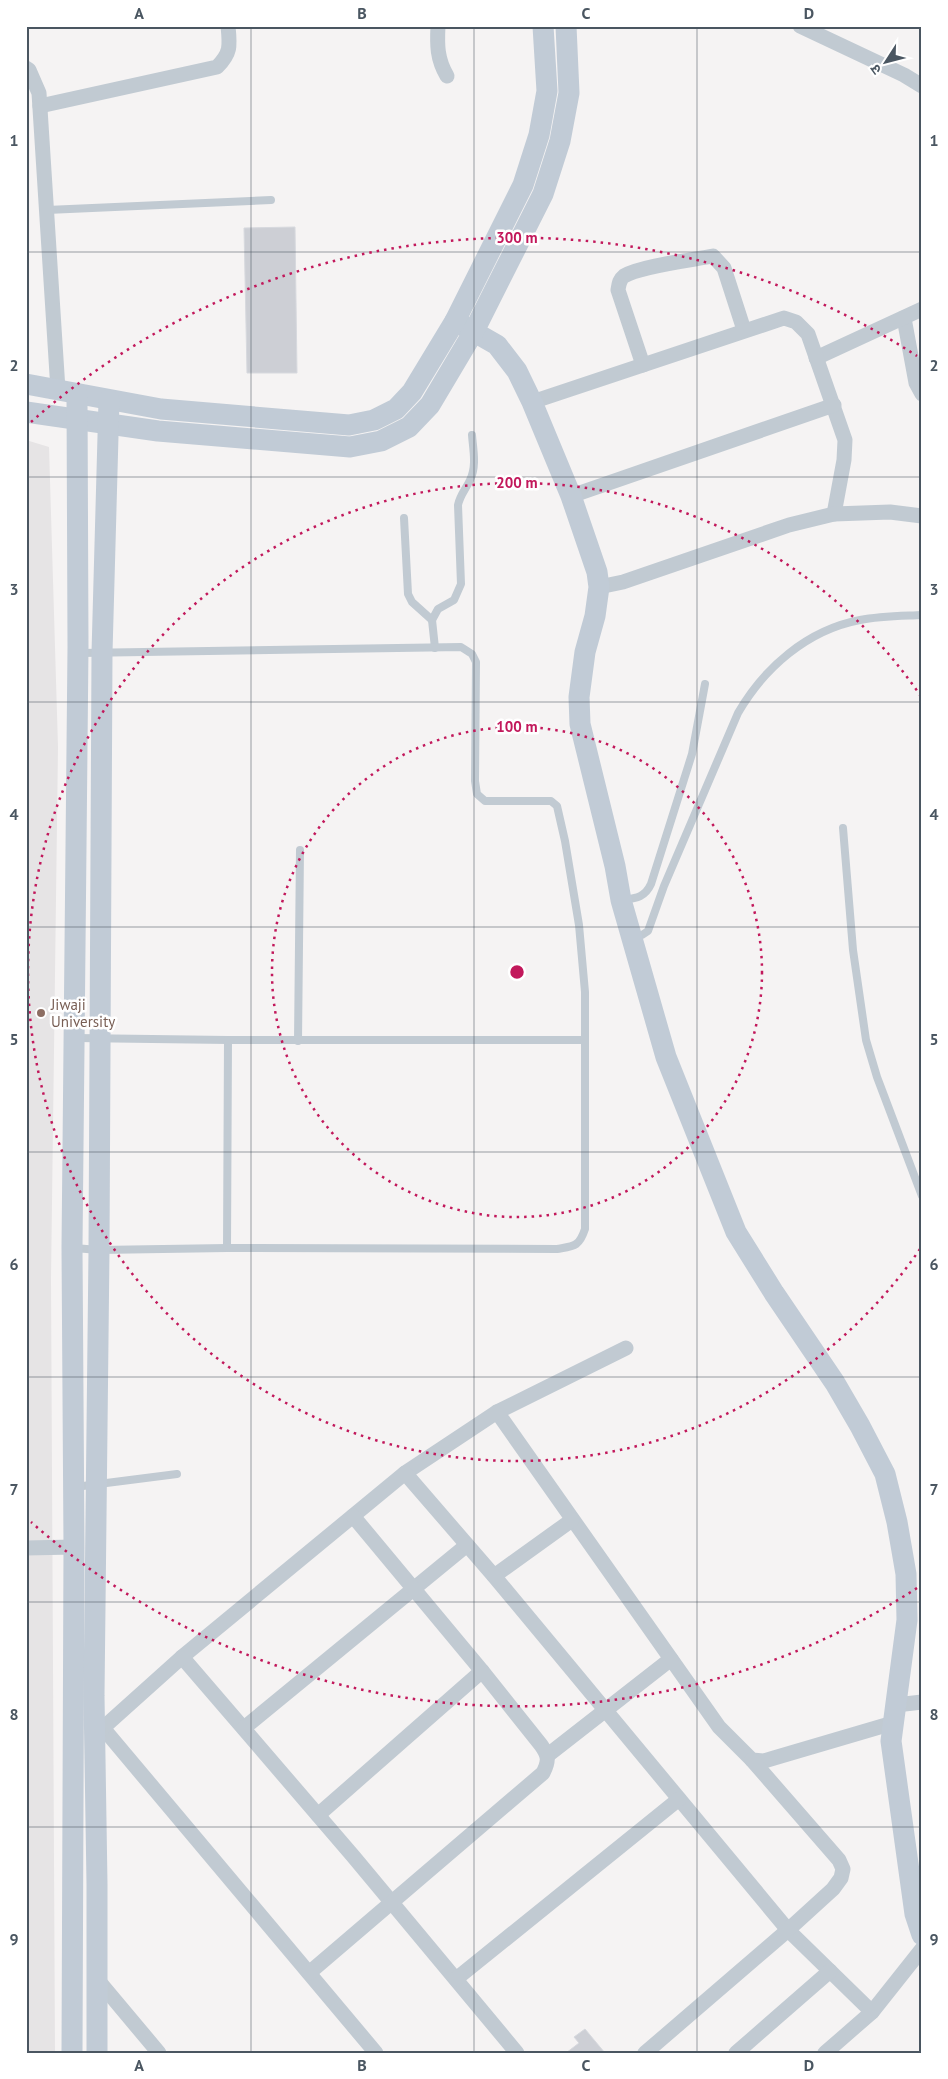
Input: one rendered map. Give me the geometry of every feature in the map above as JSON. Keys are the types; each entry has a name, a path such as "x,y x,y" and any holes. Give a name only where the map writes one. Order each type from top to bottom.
{"main road":[{"path":"26,384 161,409 349,425 374,420 396,409 412,392 455,321 523,185 539,135 547,91 544,26"},
{"path":"26,412 158,431 350,447 381,441 409,427 430,405 474,331 543,194 560,140 569,93 566,26"},
{"path":"539,135 560,140"},
{"path":"455,321 497,345 517,371 571,496 597,572 599,587 595,616 585,652 579,697 580,724 615,866 621,900 666,1057 736,1232 835,1383 885,1474 897,1522 906,1574 907,1620 891,1741 915,1914 922,1935"},
{"path":"68,392 77,418 78,653 72,1248 74,1487 72,2053"},
{"path":"97,2053 99,1732 96,1486 102,653 109,400"}],"street":[{"path":"40,106 217,67 227,57 230,45 228,26"},
{"path":"438,26 436,49 447,76"},
{"path":"800,26 904,74 922,86"},
{"path":"26,68 30,70 39,93 47,210 68,392"},
{"path":"643,365 618,290 619,283 623,277 630,274 712,256 724,268 744,330"},
{"path":"816,358 922,309"},
{"path":"532,402 744,330 784,318 796,322 808,334 845,440 844,460 834,514"},
{"path":"904,318 918,367 916,383 922,394"},
{"path":"571,496 834,405"},
{"path":"599,587 623,582 789,525 834,514 890,512 922,516"},
{"path":"376,2053 309,1973 99,1732 182,1657 405,1473 497,1412 626,1348"},
{"path":"497,1412 719,1727 752,1760 839,1860 843,1869 841,1878 833,1889 645,2053"},
{"path":"405,1473 494,1576 788,1930 872,2012"},
{"path":"309,1973 390,1901 543,1773 548,1755 482,1671 353,1516"},
{"path":"494,1576 572,1520"},
{"path":"244,1728 467,1545"},
{"path":"26,1548 74,1547"},
{"path":"182,1657 318,1815 517,2053"},
{"path":"548,1755 671,1659"},
{"path":"318,1815 482,1671"},
{"path":"752,1760 764,1761 774,1758 922,1702"},
{"path":"456,1979 679,1799"},
{"path":"825,2053 872,2012 922,1949"},
{"path":"736,2053 830,1971"},
{"path":"97,1979 159,2053"}],"lane":[{"path":"47,210 271,200"},
{"path":"435,648 432,620 438,609 454,600 460,584 458,505 460,496 470,481 474,466 472,435"},
{"path":"404,518 408,594 412,602 432,620"},
{"path":"632,937 642,936 648,931 664,886 738,713 749,694 764,676 789,652 812,638 837,627 860,620 922,614"},
{"path":"72,1248 99,1250 227,1248 557,1249 573,1246 581,1240 585,1229 585,992 579,926 565,840 557,806 551,801 485,801 477,794 475,781 476,662 472,654 460,647 78,653"},
{"path":"621,900 641,897 648,891 651,884 692,754 705,684"},
{"path":"844,828 853,950 866,1040 877,1077 922,1196"},
{"path":"298,1041 300,850"},
{"path":"73,1038 298,1041 584,1040"},
{"path":"227,1248 228,1040"},
{"path":"74,1487 96,1486 177,1474"}],"shaded area":[{"name":"Jiwaji University","path":"26,440 49,447 58,747 51,1279 55,2053 26,2053"}],"building":[{"path":"295,227 297,373 247,373 244,228"},
{"path":"26,1986 28,1986 26,2048"},
{"path":"585,2029 605,2053 566,2053 579,2043 574,2037"}],"place":[{"name":"Jiwaji University","path":"41,1013"}]}
